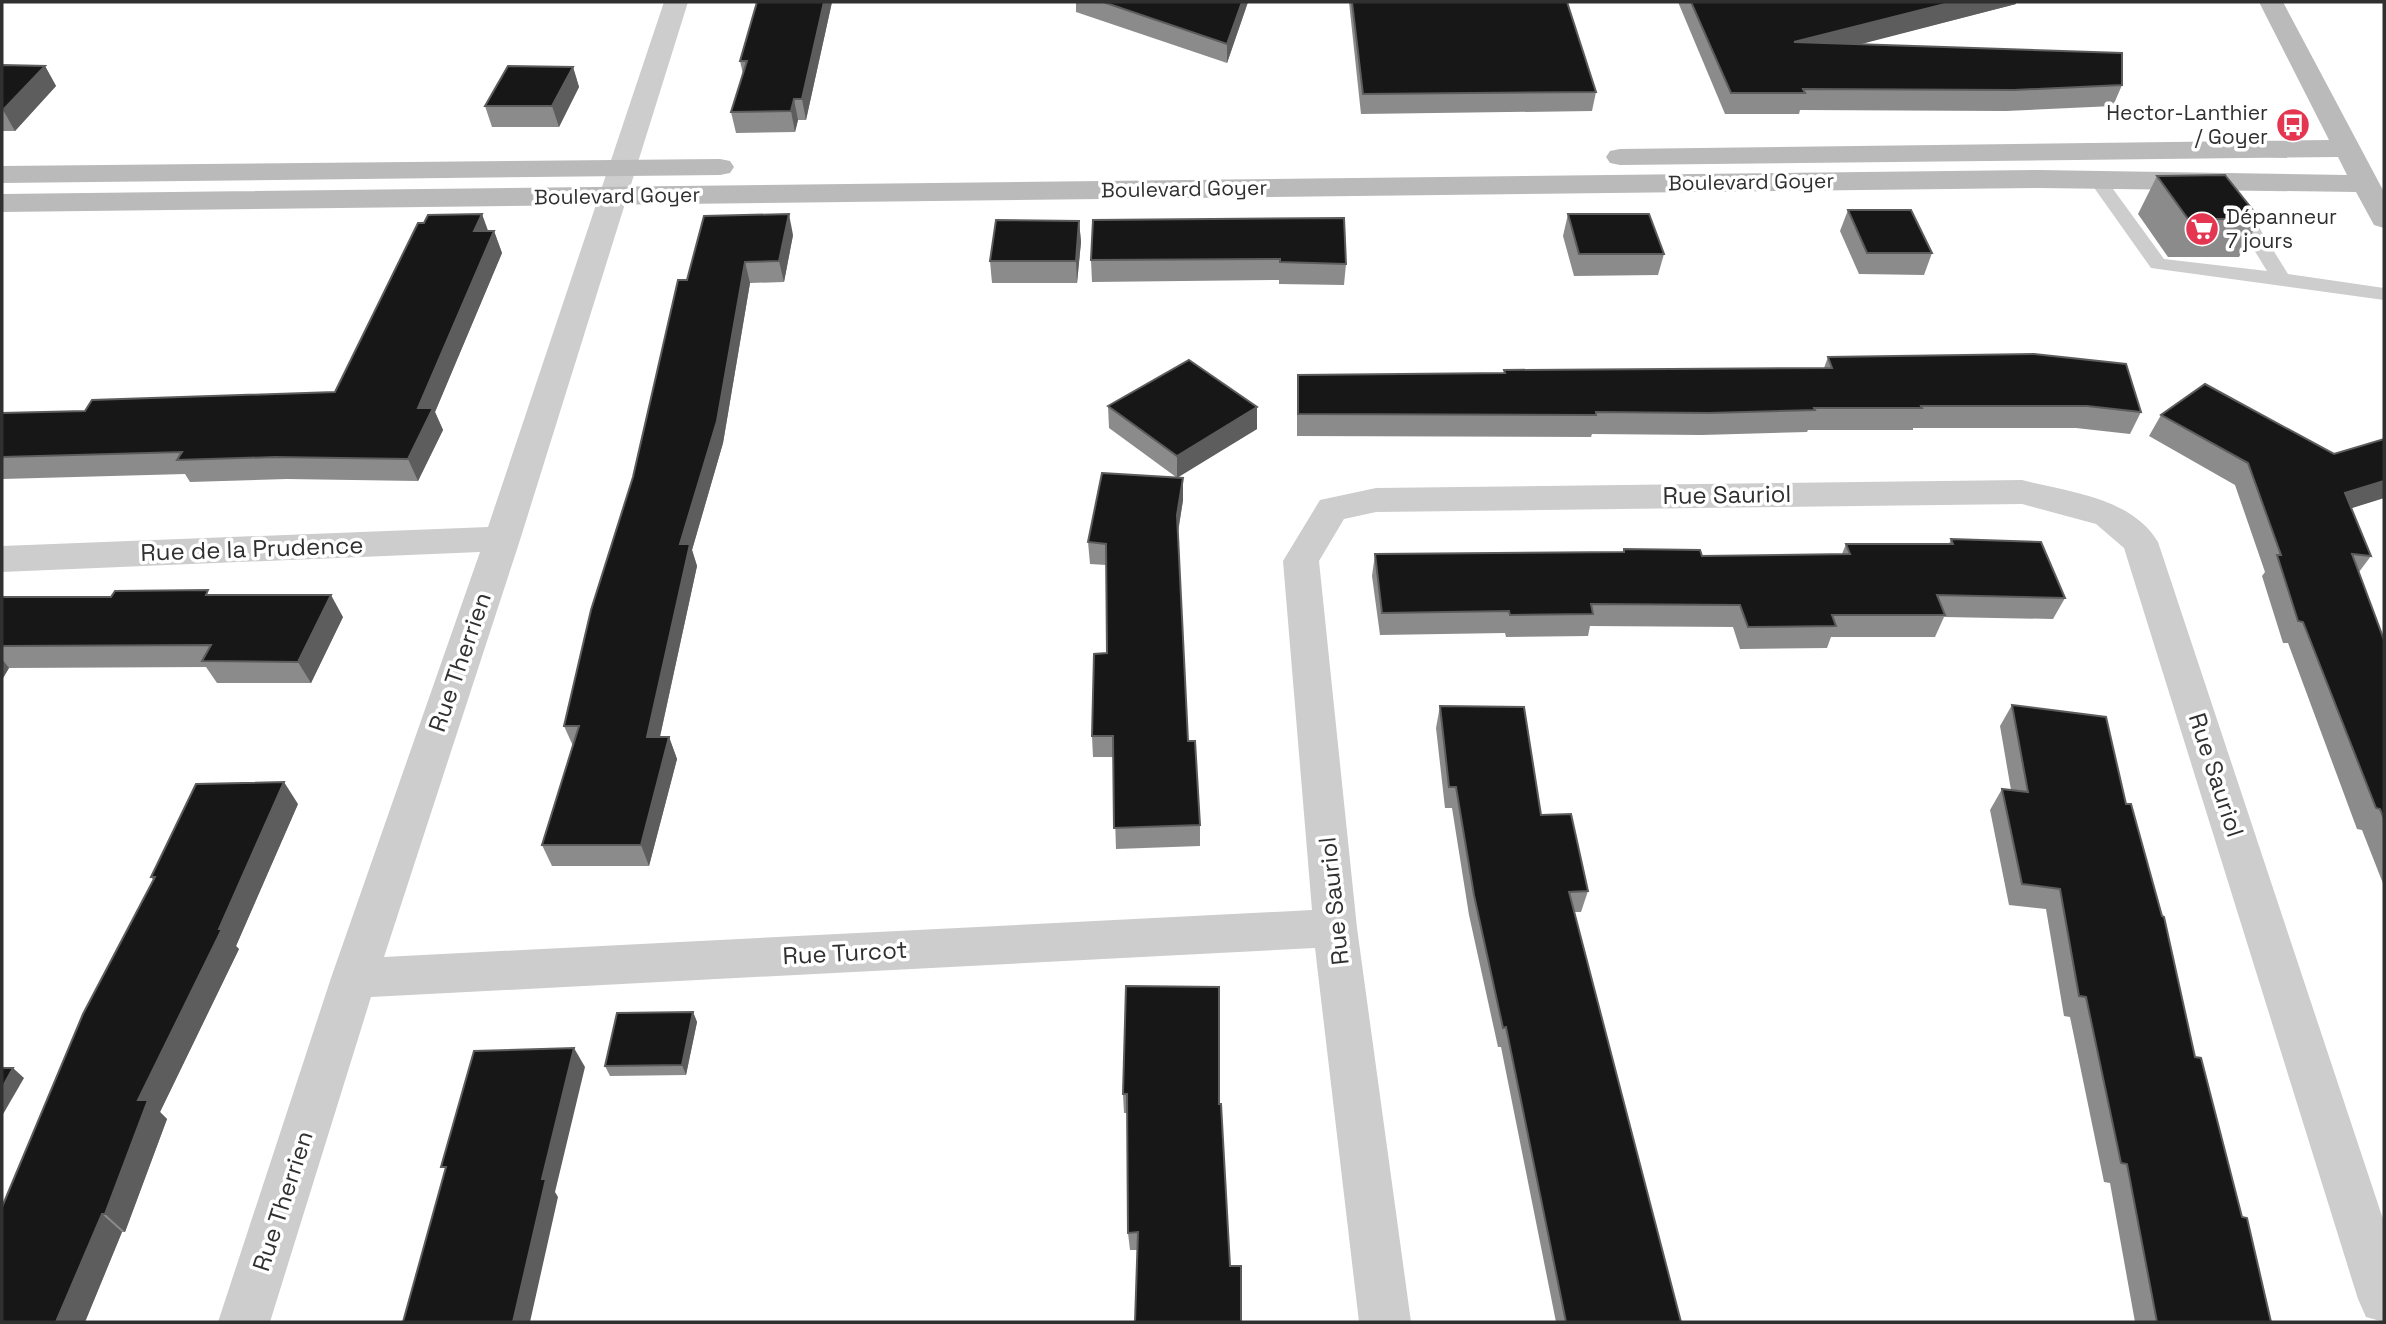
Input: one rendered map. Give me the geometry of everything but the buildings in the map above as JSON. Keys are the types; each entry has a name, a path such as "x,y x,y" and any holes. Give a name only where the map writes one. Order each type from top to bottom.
{"street":[{"name":"Rue Therrien","path":"244,1322 354,978 502,538 632,129 676,2"},
{"path":"2271,2 2384,219"},
{"name":"Boulevard Goyer","path":"1593,157 2346,149"},
{"name":"Boulevard Goyer","path":"2,203 617,182 751,167"},
{"name":"Boulevard Goyer","path":"2,175 617,182 2025,179 2365,184"},
{"name":"Rue Sauriol","path":"1385,1322 1335,928 1301,561 1332,509 1376,500 2022,492 2108,515 2140,542 2384,1299"},
{"name":"Rue de la Prudence","path":"2,559 502,538"},
{"name":"Rue Turcot","path":"354,978 1335,928"}],"lane":[{"path":"2220,181 2281,279"},
{"path":"2099,182 2158,264 2384,294"}],"place":[{"name":"Hector-Lanthier / Goyer","path":"2293,125"},
{"name":"Dépanneur 7 jours","path":"2202,229"}]}
